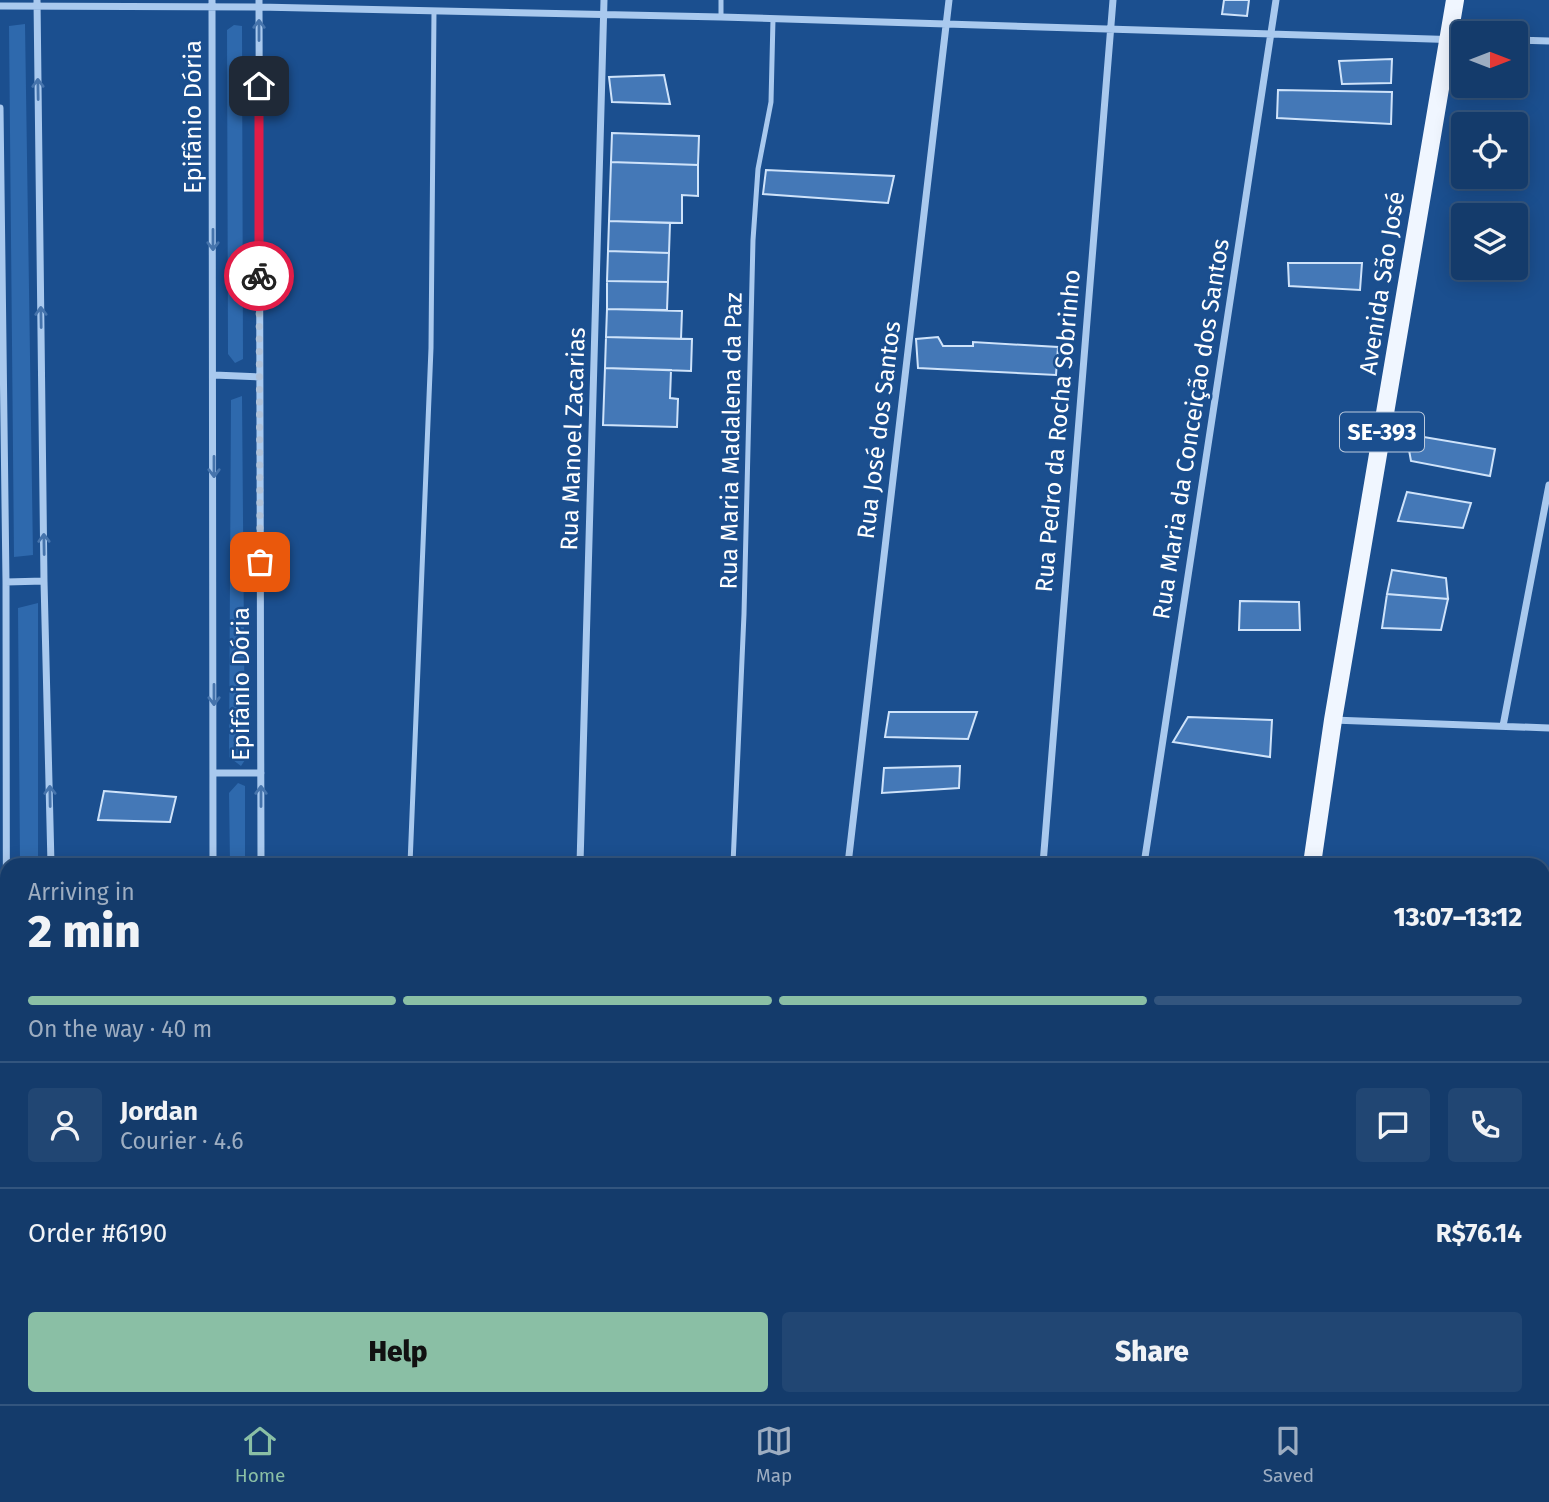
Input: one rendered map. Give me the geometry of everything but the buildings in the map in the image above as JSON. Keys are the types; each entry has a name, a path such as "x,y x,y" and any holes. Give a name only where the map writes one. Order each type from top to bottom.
{"main road":[{"name":"Avenida São José","path":"1455,0 1455,21"},
{"name":"Avenida São José","path":"1312,858 1333,720 1451,62"}],"street":[{"path":"434,0 434,10"},
{"name":"Rua Manoel Zacarias","path":"580,858 604,0"},
{"name":"Rua José dos Santos","path":"849,858 949,0"},
{"name":"Rua Pedro da Rocha Sobrinho","path":"1042,858 1113,0"},
{"name":"Rua Maria da Conceição dos Santos","path":"1145,858 1276,0"},
{"path":"0,6 37,3 259,3 1110,30 1271,32 1451,40"},
{"path":"37,3 44,582 51,858"},
{"name":"Epifânio Dória","path":"259,3 261,858"},
{"name":"Epifânio Dória","path":"212,4 213,858"},
{"path":"1528,40 1549,41"},
{"path":"0,108 7,858"},
{"path":"214,375 258,377"},
{"path":"1503,726 1549,485"},
{"path":"6,582 44,582"},
{"path":"1333,720 1549,728"},
{"path":"214,773 261,773"}],"lane":[{"path":"721,0 721,17"},
{"path":"410,858 431,348 434,10"},
{"name":"Rua Maria Madalena da Paz","path":"733,858 744,614 753,240 758,169 771,102 773,19"}],"shaded area":[{"path":"25,24 33,555 14,557 9,26"},
{"path":"234,25 242,26 243,359 235,363 228,354 227,30"},
{"path":"242,396 245,760 241,766 229,757 231,400"},
{"path":"38,603 38,858 20,858 18,608"},
{"path":"238,783 245,786 245,858 230,858 229,793"}],"way so far":[{"path":"259,276 260,562"}],"route":[{"path":"259,86 259,276"}]}
